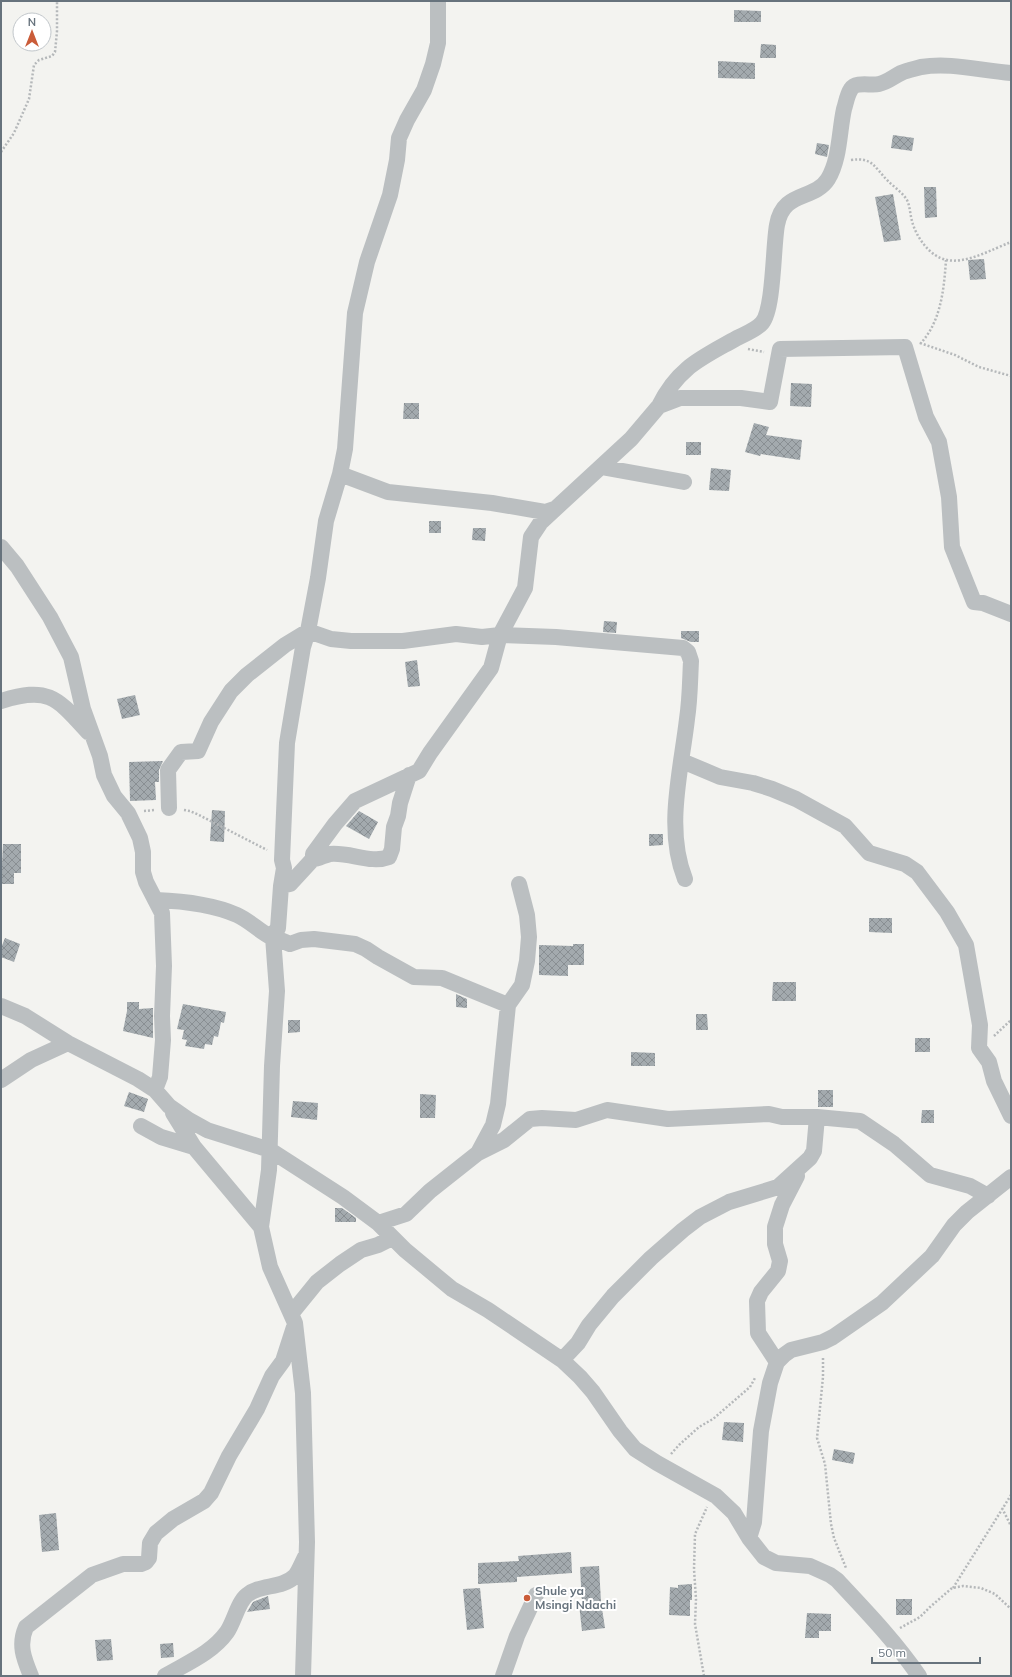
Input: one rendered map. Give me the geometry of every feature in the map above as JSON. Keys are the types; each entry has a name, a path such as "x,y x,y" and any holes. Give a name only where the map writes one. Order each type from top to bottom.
{"street":[{"path":"302,1676 306,1556 304,1413 293,1318 270,1267 261,1227 269,1170 272,1066 277,991 276,932 284,868 282,860 288,743 303,647 308,631 318,578 326,521 340,474 345,448 355,314 367,262 390,195 397,160 399,138 407,120 424,90 433,64 438,43 438,1"},
{"path":"281,886 290,884 313,859 313,854 330,830 355,801 409,774 419,771 430,753 491,668 500,635 525,588 531,537 541,522 631,439 659,406 666,391 675,379 687,367 762,323 770,303 777,224 782,209 800,196 812,192 825,183 833,170 846,101 851,89 854,86 880,83 913,69 942,65 1011,73"},
{"path":"659,406 680,398 741,398 770,402 780,349 905,347 926,417 939,442 949,497 952,547 966,578 974,602 1011,614"},
{"path":"601,467 684,482"},
{"path":"340,474 388,492 492,503 545,512 554,510"},
{"path":"1,547 17,566 50,617 71,656 83,709 100,756 104,774 114,796 128,813 140,838 143,852 143,872 146,882 162,913 164,925 162,1016 163,1040 160,1077 155,1090"},
{"path":"308,631 331,639 351,641 403,641 456,634 482,637 500,635 556,637 683,648 688,652 691,661 688,717 676,811 676,842 677,854 685,879"},
{"path":"169,808 168,770 181,752 198,751 211,722 231,691 285,645 308,631"},
{"path":"1,701 32,693 44,695 56,700 94,739"},
{"path":"682,761 720,777 753,783 796,799 844,826 868,853 905,864 917,872 947,912 966,945 980,1025 978,1048 989,1062 994,1081 1011,1116"},
{"path":"313,859 319,859 329,854 349,854 381,860 389,857 392,849 394,827 409,774"},
{"path":"478,1153 492,1125 498,1104 508,1005 522,985 529,937 527,915 519,884"},
{"path":"156,900 194,903 237,915 271,937 276,932"},
{"path":"276,932 290,944 301,940 314,939 355,944 414,976 442,978 508,1005"},
{"path":"1,1006 25,1016 68,1043 138,1079 155,1090 169,1106 194,1147 261,1227"},
{"path":"1,1080 31,1060 68,1043"},
{"path":"169,1106 207,1130 270,1150 343,1197 378,1223 405,1250 452,1289 488,1310 562,1360 593,1392 620,1431 635,1449 656,1463 716,1496 734,1513 749,1538 764,1557 776,1563 810,1566 830,1574 888,1636 908,1660 918,1676"},
{"path":"378,1223 406,1214 430,1191 450,1177 478,1153 504,1140 530,1119 542,1118 576,1120 607,1110 668,1118 769,1114 782,1117 817,1117 860,1121 894,1144 930,1175 970,1186 988,1196"},
{"path":"562,1360 578,1343 589,1325 613,1296 650,1258 683,1230 700,1217 729,1202 778,1187 810,1158 814,1151 817,1117"},
{"path":"141,1126 161,1137 194,1147"},
{"path":"777,1362 758,1333 757,1301 778,1271 780,1262 775,1244 775,1227 782,1205 802,1165"},
{"path":"749,1538 754,1522 761,1431 770,1383 777,1362 791,1350 823,1342 866,1315 887,1299 932,1256 954,1225 967,1212 1011,1177"},
{"path":"31,1676 21,1647 26,1627 92,1575 124,1564 141,1564 146,1562 149,1558 150,1543 156,1533 173,1519 204,1501 211,1493 227,1461 258,1409 272,1376 283,1361 293,1318 317,1282 361,1250 378,1245 392,1238"},
{"path":"165,1676 206,1652 219,1642 228,1630 246,1595 253,1591 276,1586 294,1576 306,1556"},
{"path":"503,1676 518,1636 536,1595"}],"path":[{"path":"1,152 14,133 29,99 34,65 39,60 52,56 55,52 57,36 57,1"},
{"path":"837,153 849,160 868,160 875,164 887,180 907,201 913,225 923,245 946,260 962,260 1011,242"},
{"path":"920,343 956,355 978,367 1011,376"},
{"path":"128,813 169,808 190,810 264,847 282,860"},
{"path":"823,1342 823,1377 817,1438 825,1464 831,1524 834,1538 846,1567 844,1576 837,1580"},
{"path":"656,1463 673,1453 679,1445 699,1426 713,1419 750,1387 756,1377 777,1362"},
{"path":"888,1636 920,1617 952,1588 1011,1495"},
{"path":"704,1676 695,1624 695,1534 704,1510 716,1496"},
{"path":"1002,1508 1011,1526"},
{"path":"952,1588 963,1586 981,1588 995,1594 1011,1609"}],"building":[{"path":"734,10 761,11 761,22 734,22"},
{"path":"761,44 776,45 776,58 760,58"},
{"path":"718,61 755,63 755,79 718,78"},
{"path":"893,135 914,138 912,151 891,148"},
{"path":"817,143 829,145 827,157 815,154"},
{"path":"924,187 936,187 937,217 925,218"},
{"path":"893,194 901,240 884,242 875,197"},
{"path":"984,259 986,279 970,280 968,260"},
{"path":"791,383 812,384 811,407 790,406"},
{"path":"404,403 419,403 419,419 403,419"},
{"path":"754,423 769,427 766,435 802,440 800,460 761,454 760,456 745,452"},
{"path":"686,442 701,442 701,455 686,455"},
{"path":"711,468 731,470 729,491 709,490"},
{"path":"429,521 441,521 441,533 429,533"},
{"path":"473,528 486,528 485,541 472,540"},
{"path":"604,621 617,622 616,633 603,632"},
{"path":"681,631 699,631 699,642 691,642 681,638"},
{"path":"417,660 420,686 408,687 405,662"},
{"path":"135,695 140,715 122,719 117,699"},
{"path":"163,761 159,770 159,782 155,782 156,800 130,801 129,762"},
{"path":"212,810 225,811 224,842 210,841"},
{"path":"359,811 378,822 369,839 346,826"},
{"path":"649,834 663,834 663,845 649,846"},
{"path":"3,844 21,844 21,873 14,873 14,884 1,884"},
{"path":"869,918 892,918 892,933 869,932"},
{"path":"5,938 20,944 14,962 1,957 1,948"},
{"path":"573,944 584,944 584,965 568,965 568,976 539,975 539,945 573,946"},
{"path":"773,982 796,982 796,1001 772,1001"},
{"path":"456,994 467,999 467,1008 456,1007"},
{"path":"127,1002 139,1002 139,1009 153,1008 153,1038 123,1031 127,1011"},
{"path":"183,1004 226,1012 224,1023 221,1022 218,1037 214,1036 212,1045 205,1044 204,1049 185,1046 187,1040 182,1039 184,1030 177,1029"},
{"path":"696,1014 707,1014 708,1030 696,1030"},
{"path":"288,1020 300,1020 300,1032 288,1033"},
{"path":"915,1038 930,1038 930,1052 915,1052"},
{"path":"631,1052 655,1053 655,1066 631,1066"},
{"path":"818,1090 833,1090 833,1107 818,1107"},
{"path":"129,1092 148,1099 144,1112 124,1106"},
{"path":"420,1094 436,1095 435,1118 420,1118"},
{"path":"293,1101 318,1103 317,1120 291,1117"},
{"path":"922,1110 934,1110 934,1123 921,1123"},
{"path":"335,1208 342,1208 356,1218 356,1222 335,1222"},
{"path":"724,1422 744,1423 743,1442 722,1440"},
{"path":"834,1449 855,1453 853,1464 832,1460"},
{"path":"56,1513 59,1550 42,1552 39,1515"},
{"path":"571,1552 572,1573 517,1577 517,1582 478,1584 478,1563 519,1561 518,1556"},
{"path":"599,1566 601,1602 605,1628 582,1631 579,1604 582,1604 580,1567"},
{"path":"692,1584 690,1616 669,1615 670,1587 678,1588 678,1585"},
{"path":"480,1588 484,1628 467,1630 463,1589"},
{"path":"268,1596 270,1609 247,1612 253,1602"},
{"path":"896,1599 912,1599 912,1615 896,1615"},
{"path":"807,1613 831,1614 831,1631 819,1631 819,1638 805,1638"},
{"path":"111,1639 113,1660 97,1661 95,1640"},
{"path":"173,1643 174,1657 161,1658 160,1644"}],"place":[{"name":"Shule ya Msingi Ndachi","path":"527,1598"}]}
